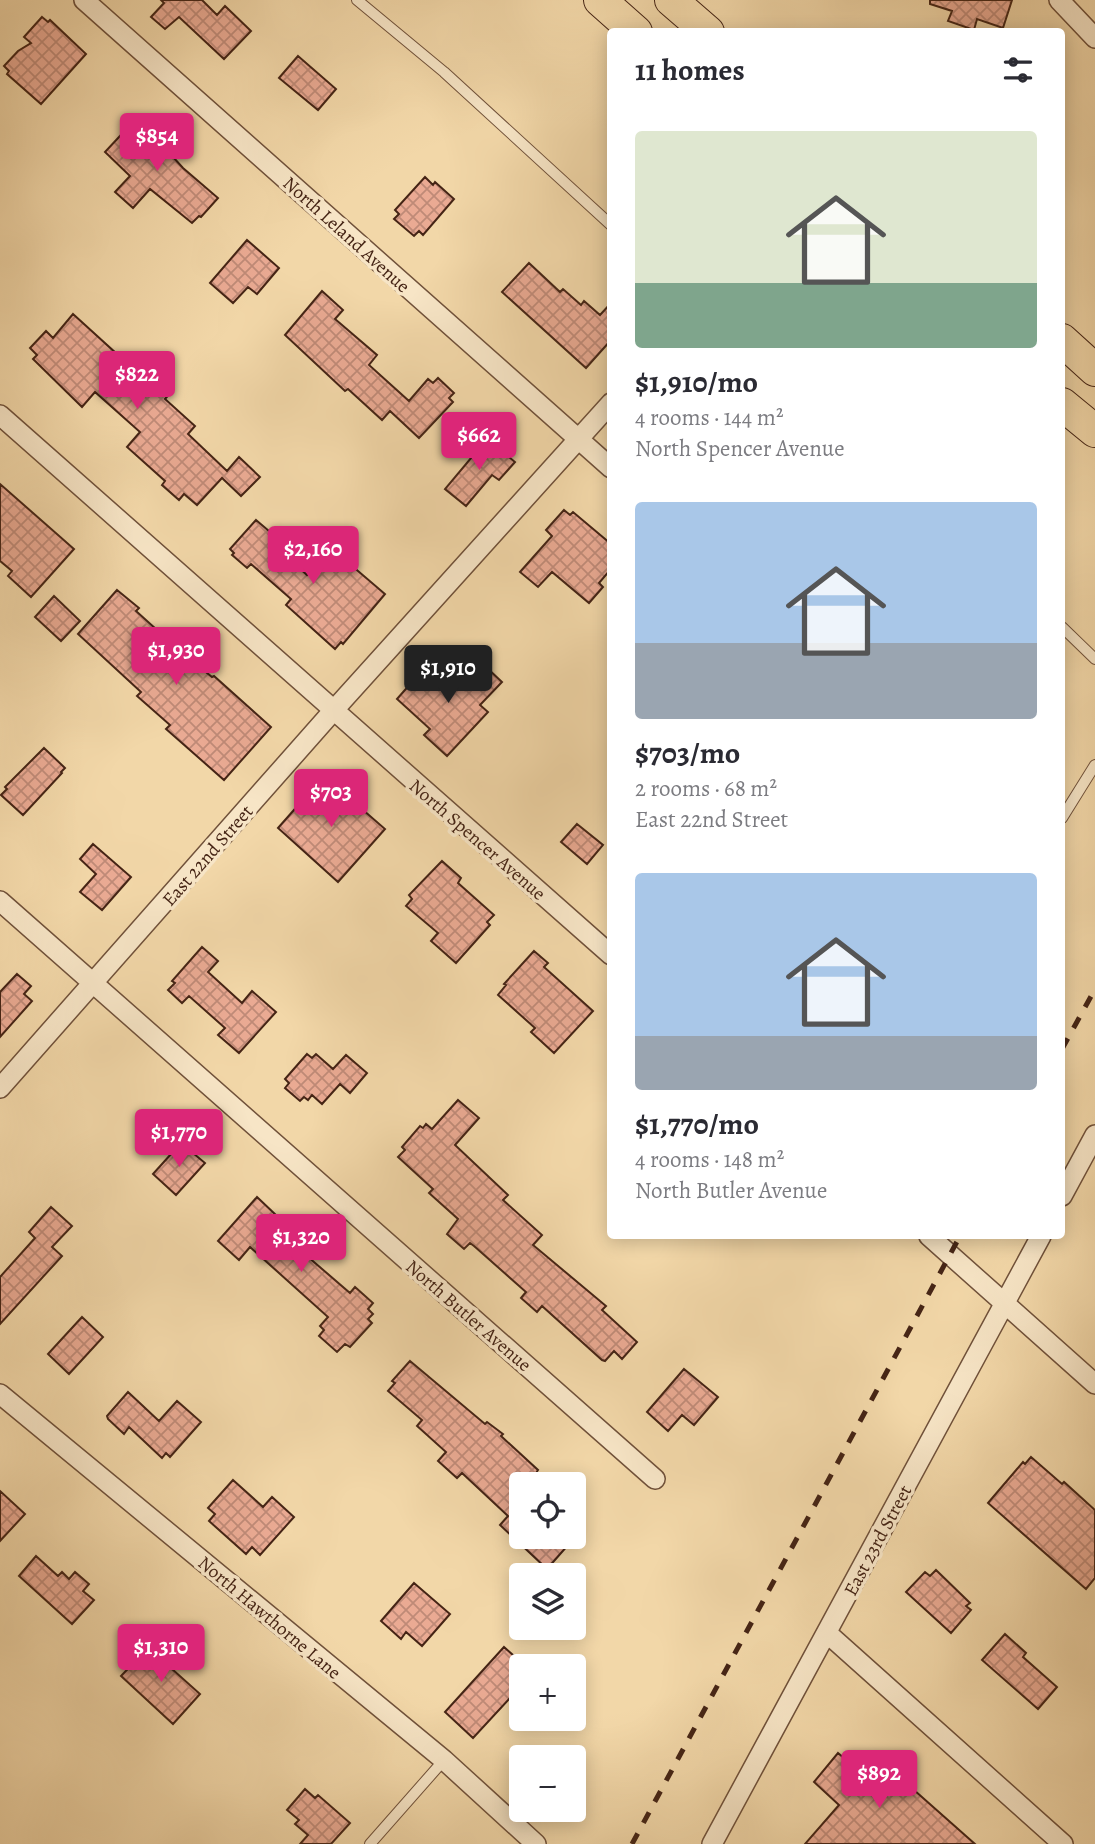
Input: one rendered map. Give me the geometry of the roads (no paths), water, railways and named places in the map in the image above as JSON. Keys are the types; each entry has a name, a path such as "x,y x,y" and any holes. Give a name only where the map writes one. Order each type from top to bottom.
{"main road":[{"path":"600,0 632,28"},
{"path":"671,0 703,28"},
{"path":"1065,343 1095,370"},
{"path":"1065,406 1095,431"}],"street":[{"name":"North Leland Avenue","path":"84,0 607,464"},
{"path":"1059,0 1095,38"},
{"name":"East 22nd Street","path":"0,1088 333,711 607,408"},
{"name":"North Spencer Avenue","path":"0,415 607,951"},
{"name":"North Butler Avenue","path":"0,901 655,1479"},
{"path":"1065,1190 1095,1135"},
{"path":"932,1239 1095,1384"},
{"name":"East 23rd Street","path":"712,1844 1039,1239"},
{"name":"North Hawthorne Lane","path":"2,1400 444,1760 536,1844"},
{"path":"827,1633 1063,1844"}],"lane":[{"path":"357,0 444,72 607,221"},
{"path":"1065,630 1095,659"},
{"path":"1065,813 1095,765"},
{"path":"370,1844 444,1760"}],"railway":[{"path":"1065,1044 1095,989"},
{"path":"632,1844 958,1239"}]}
